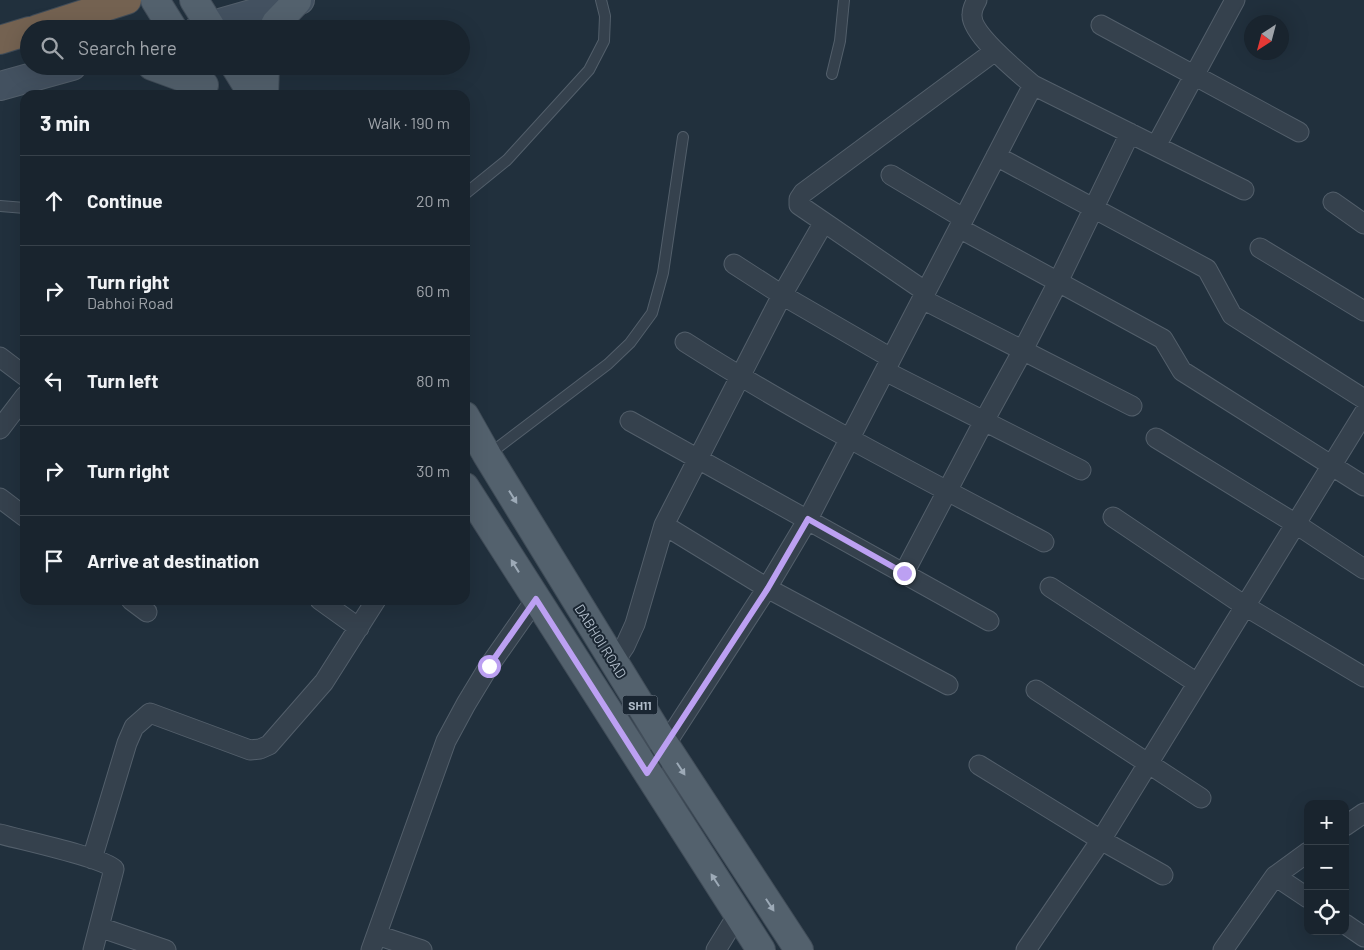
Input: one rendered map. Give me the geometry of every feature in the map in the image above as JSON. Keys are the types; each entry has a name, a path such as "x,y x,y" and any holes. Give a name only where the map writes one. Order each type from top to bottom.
{"highway":[{"path":"65,20 127,0"},
{"path":"0,40 20,34"}],"main road":[{"path":"155,0 167,20"},
{"path":"194,0 203,20"},
{"path":"279,20 298,0"},
{"path":"181,75 203,82"},
{"path":"241,75 250,90"},
{"path":"264,90 265,75"},
{"name":"SH11","path":"470,425 487,456"},
{"name":"DABHOI ROAD","path":"487,456 665,745 799,950"},
{"name":"SH11","path":"470,496 760,950"}],"street":[{"path":"233,20 298,0"},
{"path":"977,0 971,16 973,23 995,52 1033,85 1244,190"},
{"path":"1156,146 1235,0"},
{"path":"1101,26 1298,132"},
{"path":"995,52 803,194 799,199 800,205 924,295 1023,350 1132,406"},
{"path":"0,86 40,75"},
{"path":"647,773 768,588 808,519 1033,85"},
{"path":"904,573 1058,282 1130,133"},
{"path":"996,156 1207,269 1232,315 1364,399"},
{"path":"891,175 961,223 1058,282 1163,340 1182,371 1364,486"},
{"path":"1333,202 1364,224"},
{"path":"614,662 625,646 635,624 664,525 782,295 824,222"},
{"path":"1260,248 1364,311"},
{"path":"734,264 888,365 984,421 1081,470"},
{"path":"685,342 740,377 849,439 1044,542"},
{"path":"0,357 20,372"},
{"path":"0,429 20,403"},
{"path":"1026,950 1101,840 1364,412"},
{"path":"630,421 989,621"},
{"path":"1156,438 1296,524 1364,569"},
{"path":"0,498 20,513"},
{"path":"1113,517 1245,606 1364,677"},
{"path":"664,525 768,588 948,685"},
{"path":"1050,587 1197,683"},
{"path":"422,950 374,943 446,741 489,666 536,599"},
{"path":"138,605 147,612"},
{"path":"327,605 359,628"},
{"path":"92,859 127,743 134,727 150,713 250,750 260,749 268,745 324,682 373,605"},
{"path":"1036,690 1201,798"},
{"path":"979,765 1101,840 1163,875"},
{"path":"1349,823 1364,813"},
{"path":"0,834 92,859 110,865 114,869 93,950"},
{"path":"1223,950 1275,876 1304,855"},
{"path":"1275,876 1304,895"},
{"path":"716,950 738,914"},
{"path":"99,927 166,950"},
{"path":"1349,927 1364,936"}],"lane":[{"path":"470,190 507,160 589,70 604,41 605,16 601,0"},
{"path":"832,74 840,41 844,0"},
{"path":"487,456 608,364 630,343 652,313 663,273 682,137"},
{"path":"0,206 20,208"}],"route":[{"path":"489,666 536,599 647,773 768,588 808,519 904,573"}]}
